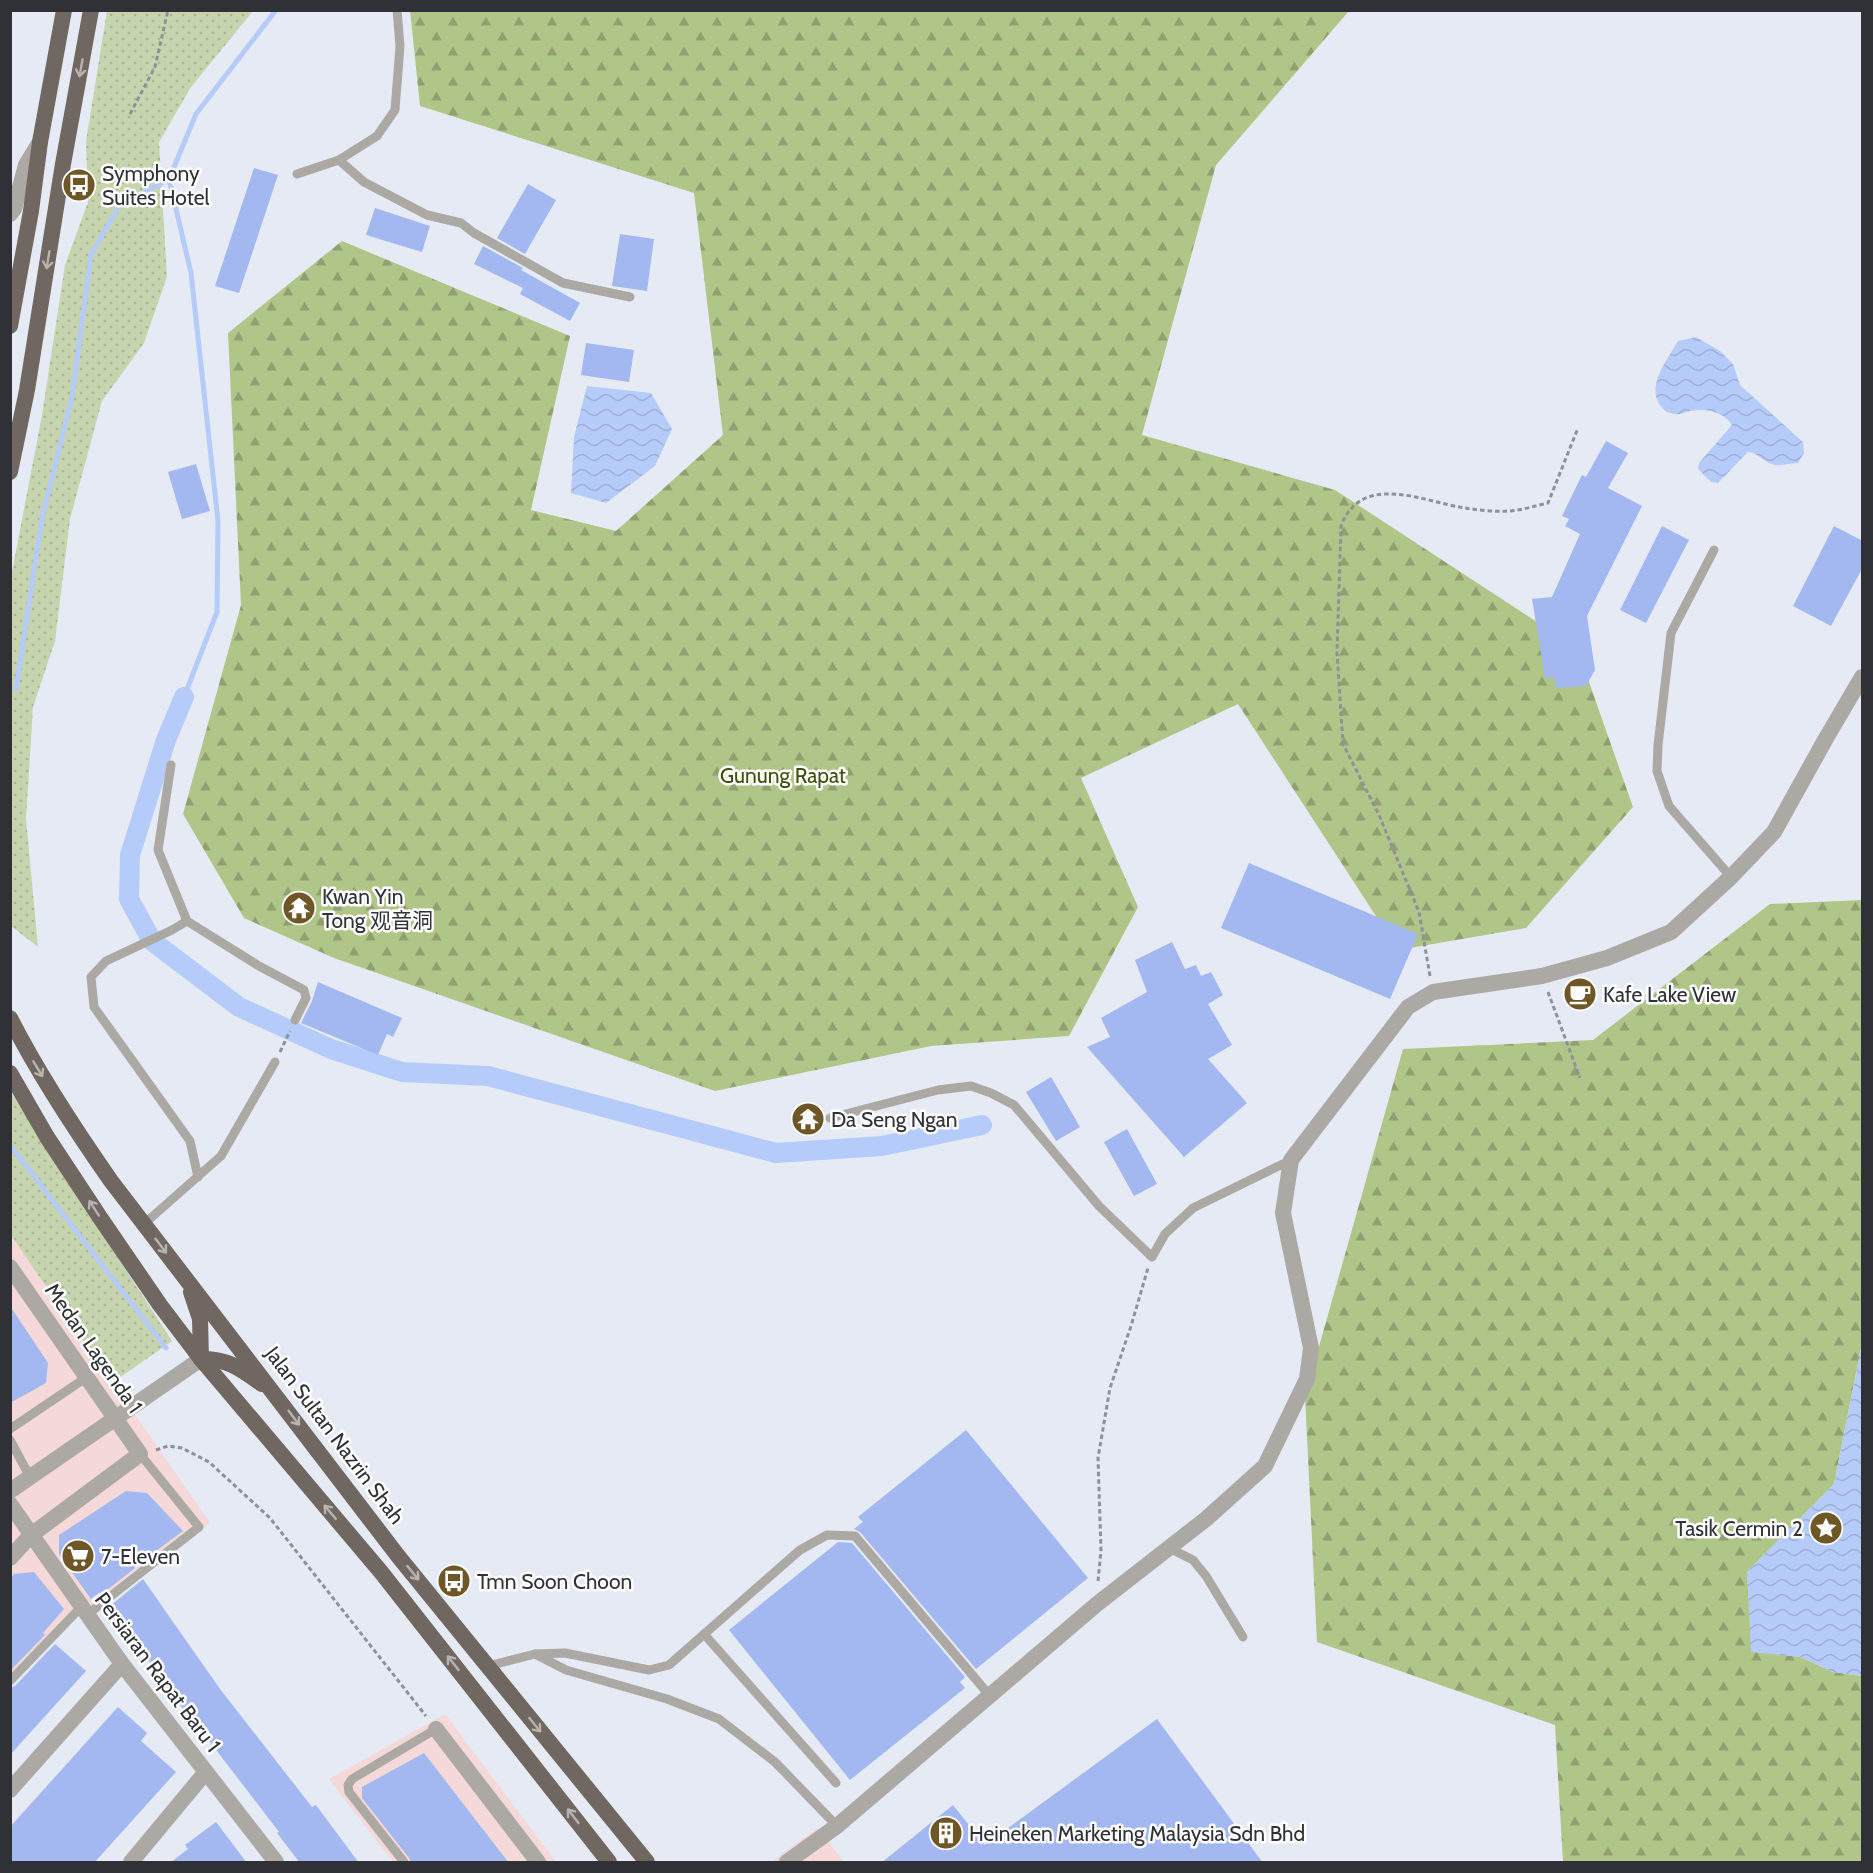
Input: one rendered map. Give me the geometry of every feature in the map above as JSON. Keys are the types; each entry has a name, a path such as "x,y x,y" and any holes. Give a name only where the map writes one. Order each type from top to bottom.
{"highway":[{"path":"10,326 64,10"},
{"path":"10,472 27,390 63,164 91,10"},
{"name":"Jalan Sultan Nazrin Shah","path":"10,1017 28,1054 67,1118 144,1224 398,1556 647,1863"},
{"path":"10,1073 47,1137 160,1305 201,1359 381,1572 609,1863"},
{"path":"186,1279 200,1319 201,1359"},
{"path":"201,1359 215,1358 233,1365 275,1394"}],"street":[{"path":"10,214 14,209 26,165 40,142"},
{"path":"787,1863 837,1826 1097,1604 1206,1519 1265,1466 1307,1379 1311,1348 1283,1213 1291,1160 1408,1007 1433,992 1542,976 1606,958 1671,932 1731,877 1774,832 1863,677"},
{"name":"Medan Lagenda 1","path":"10,1267 140,1454"},
{"path":"10,1491 201,1359"},
{"path":"10,1558 31,1535 140,1454"},
{"name":"Persiaran Rapat Baru 1","path":"10,1504 122,1664 276,1863"},
{"path":"10,1790 122,1664"},
{"path":"436,1729 538,1863"},
{"path":"131,1863 206,1773"}],"lane":[{"path":"297,174 339,160 377,136 395,110 400,46 397,10"},
{"path":"339,160 364,182 427,215 461,223 474,233 563,283 630,297"},
{"path":"1714,550 1671,633 1657,771 1669,806 1731,877"},
{"path":"171,765 158,850 187,921 259,966 304,990 306,998 295,1020"},
{"path":"187,921 106,961 91,977 94,1006 190,1141 198,1177"},
{"path":"144,1224 221,1156 275,1062"},
{"path":"830,1118 938,1090 971,1086 991,1093 1014,1105 1099,1206 1152,1257 1165,1234 1193,1208 1291,1160"},
{"path":"10,1429 87,1377"},
{"path":"10,1440 30,1477"},
{"path":"10,1681 85,1610 200,1527 140,1454"},
{"path":"488,1666 535,1654 565,1653 649,1670 669,1665 800,1551 827,1535 855,1536 990,1696"},
{"path":"1169,1548 1194,1560 1243,1637"},
{"path":"704,1634 836,1783"},
{"path":"535,1654 566,1670 667,1699 719,1719 775,1762 837,1826"},
{"path":"404,1863 349,1792 348,1785 352,1779 436,1729"}],"path":[{"path":"130,114 155,67 168,10"},
{"path":"1433,992 1419,912 1379,815 1342,744 1337,652 1341,526 1345,514 1360,501 1378,495 1396,493 1464,508 1507,511 1548,504 1578,428"},
{"path":"1542,976 1580,1078"},
{"path":"275,1062 295,1020"},
{"path":"1097,1604 1101,1550 1098,1458 1110,1388 1152,1257"},
{"path":"140,1454 168,1446 182,1448 209,1462 270,1518 436,1729"}],"shaded area":[{"path":"10,1233 210,1523 70,1621 11,1686"},
{"path":"445,1714 556,1862 393,1862 329,1779"},
{"path":"818,1828 844,1862 770,1862"}],"green space":[{"name":"Gunung Rapat","path":"410,10 1349,11 1216,165 1142,435 1335,490 1577,648 1633,807 1526,928 1398,950 1238,704 1081,778 1138,907 1069,1036 931,1046 715,1091 334,958 244,918 183,814 241,605 228,333 342,241 570,336 531,510 616,531 723,435 694,193 420,106"},
{"path":"107,11 253,11 191,87 159,142 167,277 144,343 102,401 70,519 55,641 33,707 26,819 38,947 11,926 11,577 42,415 65,265 88,202 86,141"},
{"path":"1862,900 1862,1343 1834,1484 1747,1572 1752,1651 1801,1657 1833,1672 1862,1676 1862,1862 1563,1862 1555,1725 1317,1642 1305,1396 1403,1049 1593,1040 1770,904"},
{"path":"10,1091 172,1341 112,1383 11,1235"}],"water":[{"path":"1696,337 1720,351 1733,364 1740,385 1803,442 1804,453 1798,463 1772,464 1748,452 1718,483 1711,482 1698,469 1699,463 1732,425 1724,416 1708,410 1681,414 1669,412 1663,409 1656,398 1660,373 1678,341"},
{"path":"587,386 651,393 672,429 655,466 606,503 571,493 574,437"},
{"name":"Tasik Cermin 2","path":"1862,1343 1862,1676 1833,1672 1801,1657 1751,1652 1747,1572 1834,1484"}],"building":[{"path":"254,168 278,175 239,293 215,286"},
{"path":"528,184 556,200 525,254 497,238"},
{"path":"375,208 430,226 422,252 366,235"},
{"path":"620,234 654,239 647,291 612,286"},
{"path":"483,246 580,303 570,321 520,294 523,288 474,264"},
{"path":"586,343 634,350 629,382 581,375"},
{"path":"1606,441 1628,453 1608,488 1642,506 1587,616 1595,670 1586,686 1556,688 1554,677 1545,678 1532,599 1552,597 1580,534 1565,526 1569,519 1562,516 1582,475 1586,477"},
{"path":"196,464 210,511 182,519 168,472"},
{"path":"1662,526 1689,540 1646,623 1620,610"},
{"path":"1834,526 1863,541 1863,567 1831,626 1793,606"},
{"path":"1249,863 1418,934 1390,999 1221,928"},
{"path":"1172,942 1185,969 1196,965 1201,976 1211,972 1223,995 1208,1004 1232,1045 1208,1059 1247,1103 1184,1157 1087,1047 1110,1037 1101,1018 1147,992 1135,960"},
{"path":"318,982 402,1018 393,1037 387,1034 378,1055 301,1023"},
{"path":"1051,1077 1080,1127 1056,1141 1026,1092"},
{"path":"1127,1129 1157,1184 1134,1196 1104,1142"},
{"path":"10,1306 48,1363 46,1383 10,1403"},
{"path":"966,1430 1088,1578 976,1669 860,1532 854,1529 863,1522 858,1517"},
{"path":"126,1491 147,1493 183,1531 102,1594 100,1592 91,1599 59,1554 59,1535"},
{"path":"838,1542 852,1543 965,1677 960,1682 965,1688 850,1780 729,1630"},
{"path":"34,1572 64,1609 43,1633 45,1635 10,1671 10,1579 14,1574"},
{"path":"143,1579 220,1689 312,1807 316,1805 359,1863 300,1863 277,1833 279,1832 183,1709 110,1606"},
{"path":"55,1644 86,1671 10,1755 10,1688 15,1686"},
{"path":"118,1707 147,1733 141,1741 176,1772 94,1863 10,1863 10,1827"},
{"path":"1157,1719 1263,1863 881,1863 953,1805 985,1845"},
{"path":"424,1753 509,1863 411,1863 362,1798 362,1787"},
{"path":"216,1822 247,1863 170,1863 188,1849 185,1845"}],"waterway":[{"path":"184,697 217,612 218,521 191,273 169,179 196,114 276,10"},
{"path":"16,689 42,518 72,397 91,255 119,206 169,179"},
{"path":"184,697 166,740 130,855 129,899 152,941 239,1007 331,1049 402,1072 488,1076 776,1153 882,1146 982,1125"},
{"path":"10,1145 166,1348"}],"place":[{"name":"Symphony Suites Hotel","path":"79,185"},
{"name":"Kwan Yin Tong 观音洞","path":"299,908"},
{"name":"Kafe Lake View","path":"1580,994"},
{"name":"Da Seng Ngan","path":"808,1119"},
{"name":"Tasik Cermin 2","path":"1826,1528"},
{"name":"7-Eleven","path":"78,1556"},
{"name":"Tmn Soon Choon","path":"454,1581"},
{"name":"Heineken Marketing Malaysia Sdn Bhd","path":"946,1833"}]}
